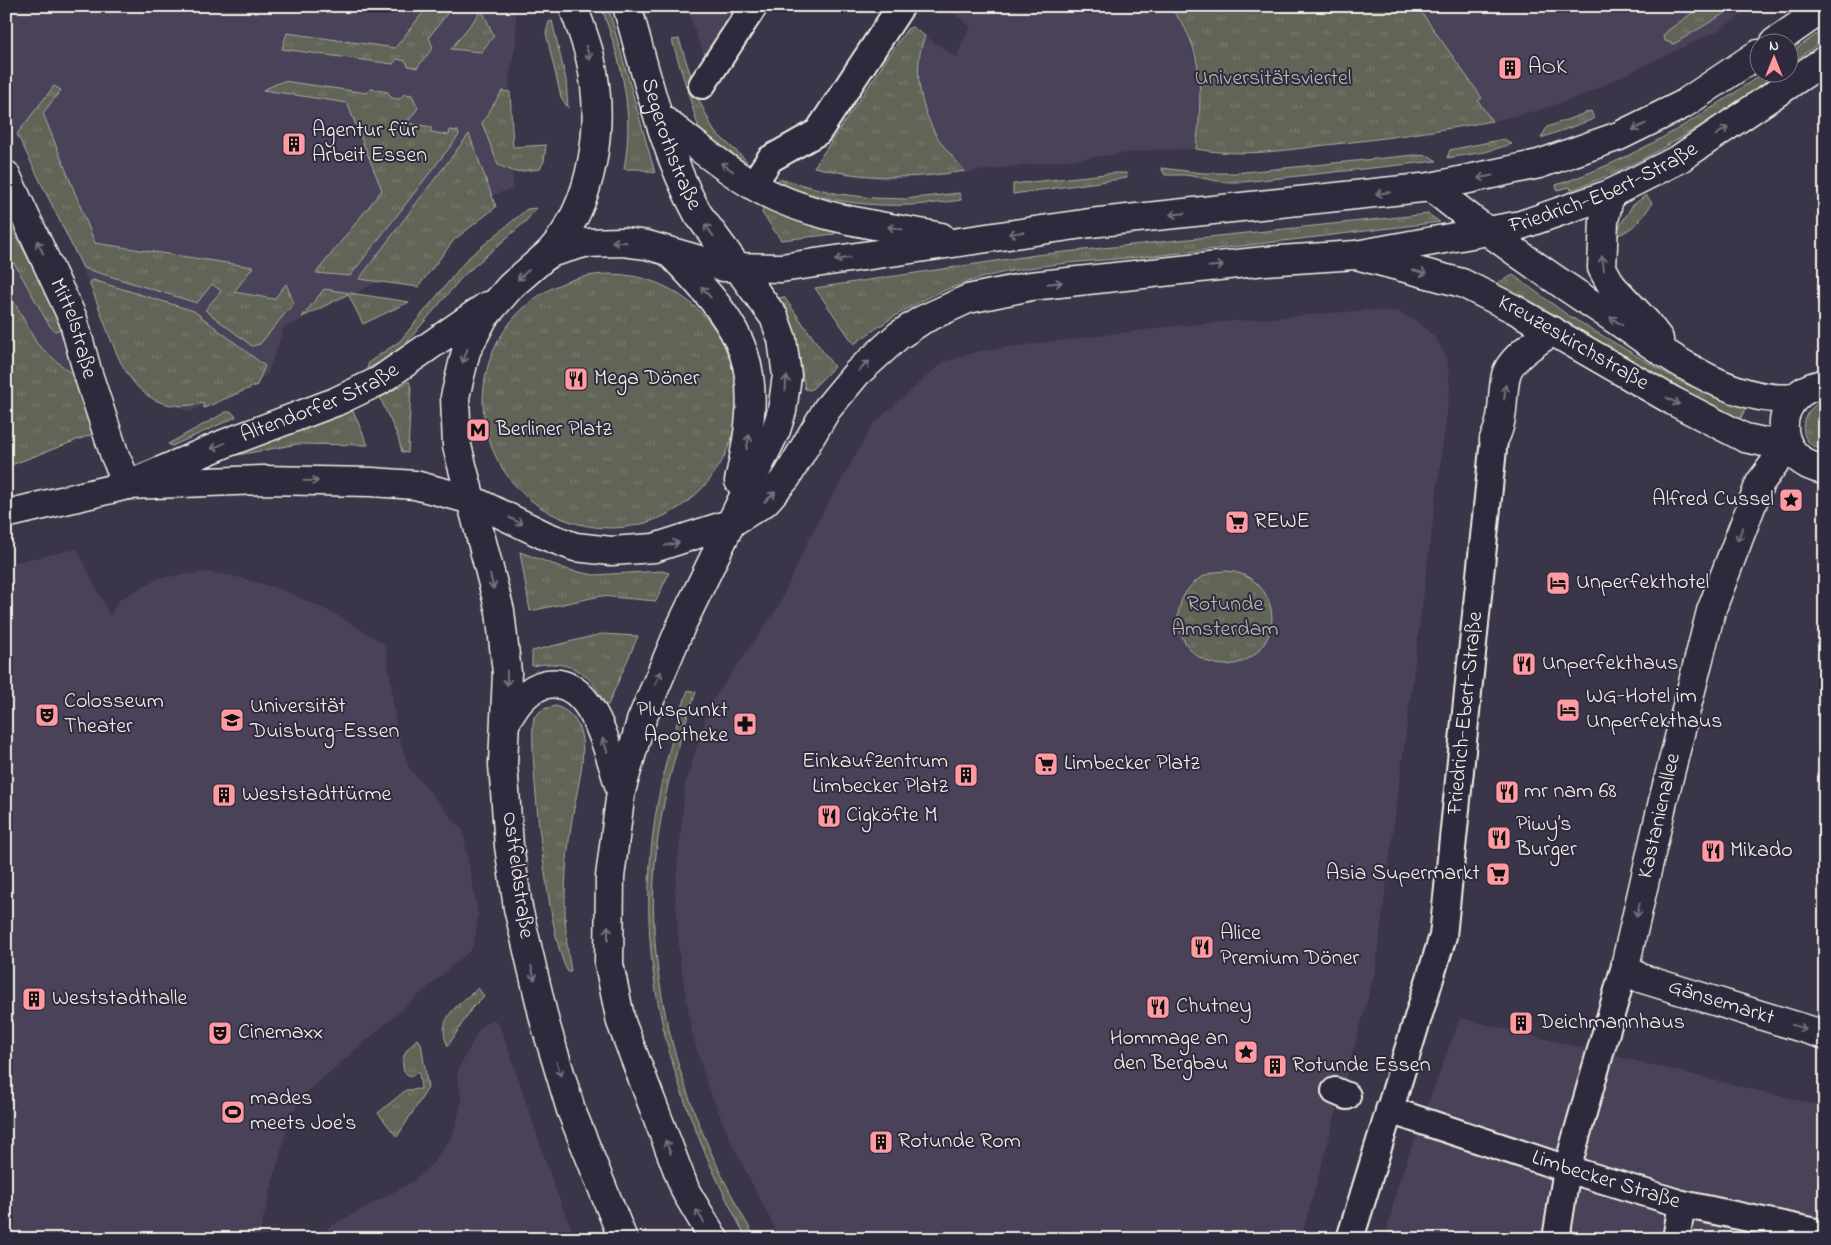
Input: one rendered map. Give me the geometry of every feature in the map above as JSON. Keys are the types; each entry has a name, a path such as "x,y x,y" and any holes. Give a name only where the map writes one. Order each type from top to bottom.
{"main road":[{"path":"498,299 549,253 568,229 575,216 591,166 598,108 590,57 573,6"},
{"name":"Segerothstraße","path":"627,6 659,117 689,198 698,214 774,317 785,350 787,376 782,411 776,430 729,524"},
{"path":"1789,32 1825,7"},
{"name":"Friedrich-Ebert-Straße","path":"1356,255 1521,225 1610,194 1679,159 1825,60"},
{"name":"Friedrich-Ebert-Straße","path":"667,251 712,265 738,269 807,265 1090,223 1431,187 1539,164 1619,136 1682,104 1748,61"},
{"path":"659,117 754,186 776,197 814,211 960,241"},
{"name":"Mittelstraße","path":"6,176 74,319 88,374 115,456 128,485"},
{"name":"Kreuzeskirchstraße","path":"1431,187 1486,232 1672,357 1705,376 1738,389 1766,398 1795,398"},
{"name":"Kreuzeskirchstraße","path":"1610,194 1604,221 1602,268 1612,286 1646,322 1672,357"},
{"path":"549,253 566,247 600,242 647,245 667,251 722,311 739,342 748,367 751,384 751,424 729,524 641,721 621,791 614,833 608,904 609,955 615,1002 626,1040 686,1192 714,1239"},
{"name":"Kreuzeskirchstraße","path":"1356,255 1462,283 1553,331 1673,401 1745,438 1764,442 1786,443"},
{"name":"Altendorfer Straße","path":"128,485 262,480 372,482 415,485 472,500 560,542 595,550 654,548 729,524 750,513 776,491 795,467 827,409 857,373 898,336 922,320 955,305 988,293 1031,286 1265,261 1356,255"},
{"name":"Altendorfer Straße","path":"6,514 128,485 226,443 361,390 408,362 498,299"},
{"name":"Ostfeldstraße","path":"498,299 484,317 466,350 455,397 457,446 472,500 504,635 507,673 503,764 509,846 518,908 545,1023 571,1110 623,1239"},
{"name":"Friedrich-Ebert-Straße","path":"1494,439 1500,428 1506,373 1528,348 1553,331"},
{"path":"1825,384 1809,388 1795,398 1784,420 1786,443 1799,460 1815,468 1825,470"},
{"name":"Kastanienallee","path":"1626,962 1663,801 1711,611 1760,483 1786,443"},
{"path":"506,722 514,708 533,689 551,684 571,687 589,706 621,791"},
{"name":"Gänsemarkt","path":"1626,962 1630,971 1640,978 1825,1035"}],"street":[{"path":"702,85 754,6"},
{"path":"760,174 770,159 818,132 900,6"},
{"name":"Friedrich-Ebert-Straße","path":"1350,1239 1443,936 1494,439"},
{"name":"Kastanienallee","path":"1556,1239 1567,1169 1626,962"},
{"name":"Limbecker Straße","path":"1389,1110 1567,1169 1682,1204 1825,1234"},
{"path":"1676,1239 1682,1204"}],"shaded area":[{"path":"6,6 516,6 516,43 509,77 513,189 492,195 414,264 284,328 267,375 189,412 136,387 127,375 89,283 6,115"},
{"path":"686,6 738,6 705,58"},
{"path":"944,6 1168,6 1176,14 1188,36 1198,73 1201,109 1196,149 1153,150 919,178 884,179 847,175 814,167 907,29 912,27 957,58 962,42 971,27"},
{"path":"1411,6 1754,6 1719,30 1581,96 1536,111 1492,121"},
{"path":"6,216 58,317 93,434 6,467"},
{"name":"Limbecker Platz","path":"1368,310 1399,312 1418,322 1435,337 1447,359 1450,388 1375,973 1301,1239 780,1239 731,1142 707,1084 692,1033 680,961 675,892 685,785 710,704 778,607 811,534 873,424 943,362 979,351 1175,326"},
{"path":"77,549 110,616 119,600 158,578 205,572 234,576 283,590 335,614 386,645 396,727 408,766 463,831 478,914 475,940 471,950 301,1097 289,1120 258,1239 6,1239 6,564"},
{"path":"1460,1018 1825,1107 1825,1239 1385,1239 1398,1184"},
{"path":"493,1019 499,1025 506,1042 554,1186 576,1239 328,1239 327,1228 412,1182 433,1163 453,1135 462,1101 457,1077 459,1068 481,1026"}],"green space":[{"path":"428,6 453,6 429,37 433,48 417,68 408,66 406,61 397,59 393,64 282,49 287,33 395,48"},
{"path":"601,6 608,6 655,173 639,169 624,169 628,126 627,106 620,66"},
{"name":"Universitätsviertel","path":"1168,6 1417,6 1482,98 1478,101 1492,121 1389,137 1277,151 1229,153 1196,149 1200,92 1195,55 1189,37 1180,21"},
{"path":"1702,6 1730,6 1730,10 1674,44 1665,41 1663,37 1667,31"},
{"path":"482,10 494,36 481,52 451,49"},
{"path":"552,21 566,80 568,108 561,97 546,33 549,22"},
{"path":"912,27 925,36 919,63 920,92 924,106 942,144 965,171 926,176 889,177 853,174 814,167 907,29"},
{"path":"1825,28 1825,39 1798,58 1798,48"},
{"path":"679,39 698,98 714,131 746,160 747,168 699,129 672,40"},
{"path":"283,81 367,93 371,89 388,92 391,98 400,99 404,94 412,95 418,108 407,123 431,127 431,132 449,135 450,130 458,131 459,135 350,276 316,273 382,190 347,103 263,90"},
{"path":"1750,82 1765,82 1729,107 1653,154 1571,190 1570,187 1557,190 1556,185 1638,151 1714,106"},
{"path":"54,86 61,90 43,113 95,243 253,267 234,292 274,299 286,284 294,303 260,344 252,346 205,310 221,291 212,284 197,303 83,268 17,134"},
{"path":"502,91 510,92 513,147 546,145 544,161 540,169 515,172 498,165 482,123"},
{"path":"1591,111 1594,119 1541,138 1547,127"},
{"path":"469,134 496,207 454,240 418,287 359,279"},
{"path":"1504,139 1512,144 1485,152 1447,158 1450,150"},
{"path":"1415,155 1429,156 1437,161 1243,182 1223,182 1186,175 1165,175 1161,168 1203,173 1235,173"},
{"path":"1126,173 1127,178 1013,194 1013,184"},
{"path":"779,179 839,194 905,199 959,193 961,200 913,205 867,204 822,197 776,182"},
{"path":"1646,195 1652,203 1644,215 1631,228 1613,237 1632,206"},
{"path":"764,205 834,230 835,234 781,240 762,213"},
{"path":"537,208 525,222 463,276 397,354 367,369 369,362 400,341 468,258 527,209"},
{"path":"1428,214 1440,222 1162,255 1058,264 1006,272 956,286 929,297 891,319 854,344 815,288 1036,255"},
{"path":"6,216 58,317 61,329 55,331 49,325 16,266 6,254"},
{"path":"610,274 635,277 659,284 681,295 700,311 716,330 727,352 734,376 737,401 734,426 727,450 716,472 700,491 681,507 659,518 635,525 610,528 585,525 561,518 539,507 520,491 504,472 493,450 486,426 483,401 486,376 493,352 504,330 520,311 539,295 561,284 585,277"},
{"path":"1513,275 1569,316 1681,382 1746,408 1738,423 1491,286"},
{"path":"93,280 194,311 265,366 257,385 204,408 203,403 176,406 155,400 138,388 125,370 115,350 89,283"},
{"path":"6,287 37,344 76,378 93,434 6,467"},
{"path":"324,289 409,302 363,324 348,294 302,317"},
{"path":"784,297 834,367 811,390 805,389 798,348 778,298"},
{"path":"409,381 411,388 408,453 402,452 398,437 380,398"},
{"path":"1825,401 1825,450 1815,447 1808,442 1804,435 1803,427 1809,411"},
{"path":"353,411 368,445 298,444 229,455 231,452"},
{"path":"226,412 232,412 236,417 172,446 168,444"},
{"path":"520,552 569,570 594,575 662,571 669,573 656,601 601,596 530,611"},
{"name":"Rotunde Amsterdam","path":"1225,571 1243,575 1258,585 1268,600 1272,618 1268,636 1258,651 1243,661 1225,665 1207,661 1192,651 1182,636 1178,618 1182,600 1192,585 1207,575"},
{"path":"601,634 638,636 608,705 604,704 599,692 585,675 576,670 556,664 532,666 532,651"},
{"path":"688,690 696,692 673,764 658,838 654,890 655,943 662,995 673,1046 689,1097 708,1146 731,1194 756,1239 747,1239 713,1170 685,1103 665,1037 653,970 649,903 653,835 666,764"},
{"path":"556,706 567,711 577,723 583,749 581,771 572,816 566,880 565,917 571,971 569,973 562,958 548,891 534,767 534,717 543,709"},
{"path":"478,988 484,996 472,1008 448,1046 444,1027 451,1012"},
{"path":"417,1039 421,1043 428,1088 397,1137 378,1113 406,1090 421,1089 419,1072 410,1076 404,1072 403,1066 403,1057"}],"place":[{"name":"AOK","path":"1510,68"},
{"name":"Agentur für Arbeit Essen","path":"294,144"},
{"name":"Mega Döner","path":"576,379"},
{"name":"Berliner Platz","path":"478,430"},
{"name":"Alfred Cussel","path":"1791,500"},
{"name":"REWE","path":"1237,522"},
{"name":"Unperfekthotel","path":"1558,583"},
{"name":"Unperfekthaus","path":"1524,664"},
{"name":"WG-Hotel im Unperfekthaus","path":"1568,710"},
{"name":"Colosseum Theater","path":"47,715"},
{"name":"Universität Duisburg-Essen","path":"232,720"},
{"name":"Pluspunkt Apotheke","path":"745,724"},
{"name":"Limbecker Platz","path":"1046,764"},
{"name":"Einkaufzentrum Limbecker Platz","path":"966,775"},
{"name":"mr nam 68","path":"1507,792"},
{"name":"Weststadttürme","path":"224,795"},
{"name":"Cigköfte M","path":"829,816"},
{"name":"Piwy’s Burger","path":"1499,838"},
{"name":"Mikado","path":"1713,851"},
{"name":"Asia Supermarkt","path":"1498,874"},
{"name":"Alice Premium Döner","path":"1202,947"},
{"name":"Weststadthalle","path":"34,999"},
{"name":"Chutney","path":"1158,1007"},
{"name":"Deichmannhaus","path":"1521,1023"},
{"name":"Cinemaxx","path":"220,1033"},
{"name":"Hommage an den Bergbau","path":"1246,1052"},
{"name":"Rotunde Essen","path":"1275,1066"},
{"name":"mades meets Joe's","path":"233,1112"},
{"name":"Rotunde Rom","path":"881,1142"}]}
